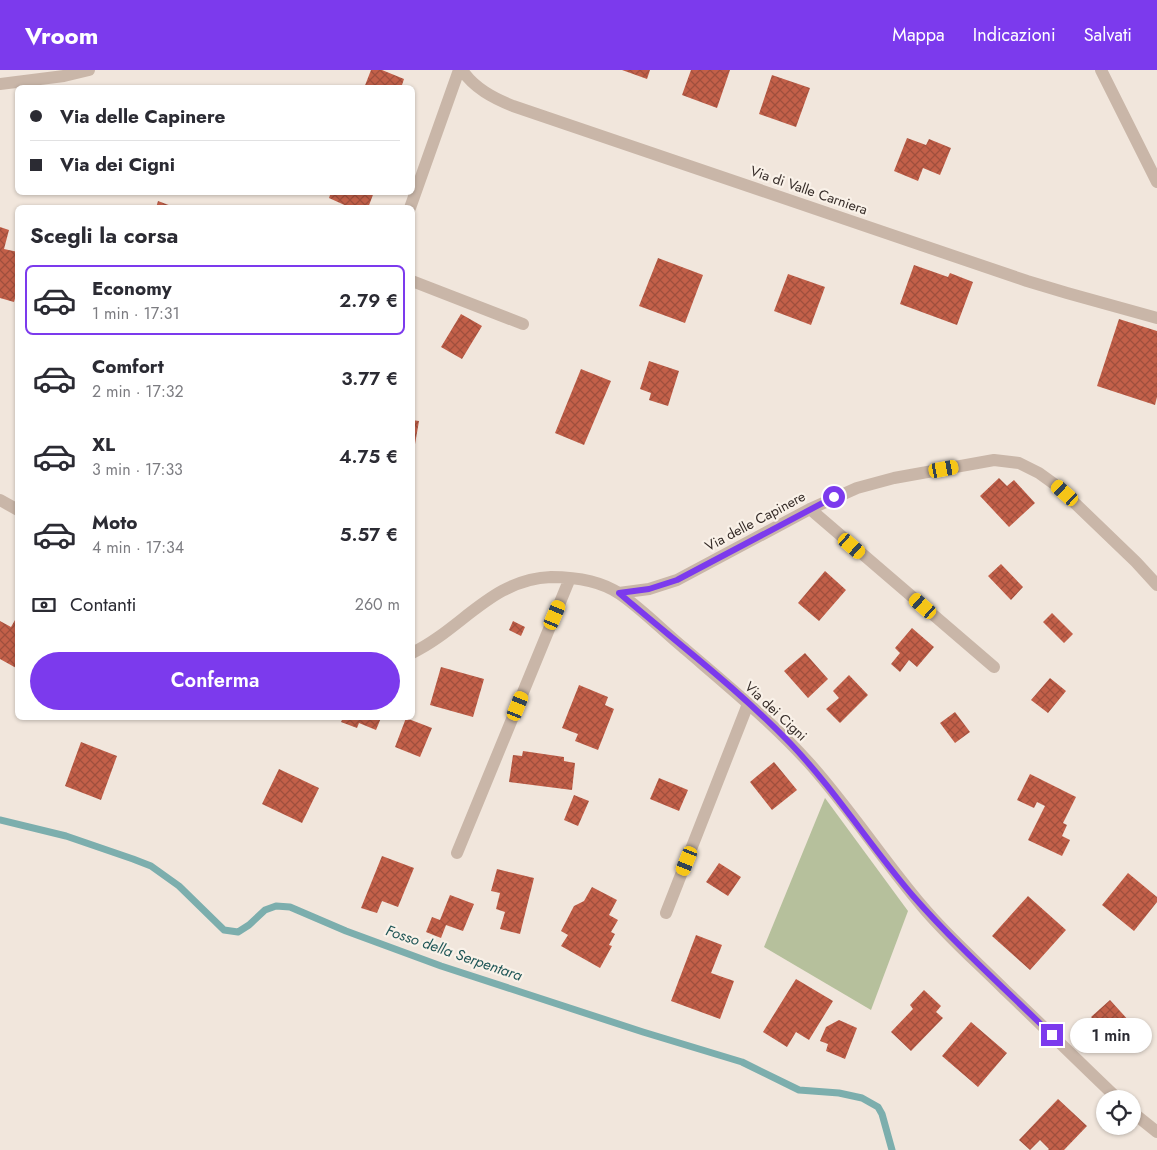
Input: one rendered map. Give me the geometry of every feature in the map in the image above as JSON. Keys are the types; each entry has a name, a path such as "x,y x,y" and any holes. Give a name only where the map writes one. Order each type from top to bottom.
{"street":[{"path":"0,84 52,78 89,70"},
{"path":"415,194 460,70"},
{"name":"Via di Valle Carniera","path":"460,70 479,88 496,99 513,106 1066,293 1157,318"},
{"path":"1101,70 1157,182"},
{"path":"415,282 523,324"},
{"name":"Via delle Capinere","path":"619,593 649,589 677,580 810,509 857,488 894,478 994,460 1019,463 1039,473 1061,489 1157,585"},
{"path":"0,500 15,508"},
{"path":"810,509 994,667"},
{"name":"Via dei Cigni","path":"415,651 442,636 488,598 520,582 540,578 570,578 593,582 619,593 781,734 810,764 922,906 957,943 1109,1090"},
{"path":"457,853 570,578"},
{"path":"666,913 748,704"},
{"path":"1141,1119 1157,1132"}],"green space":[{"path":"825,798 908,911 871,1010 764,947"}],"building":[{"path":"371,70 382,70 404,79 402,85 365,85"},
{"path":"622,70 650,70 647,79"},
{"path":"691,70 730,70 717,108 682,95"},
{"path":"772,75 810,88 796,127 759,114"},
{"path":"907,138 926,145 929,139 951,148 940,175 923,168 918,181 894,171"},
{"path":"330,195 373,195 369,205 344,205 329,198"},
{"path":"158,201 169,205 157,205"},
{"path":"0,227 9,230 4,249 15,251 15,298 14,302 0,298"},
{"path":"658,258 703,275 685,323 639,306"},
{"path":"914,265 948,277 950,273 973,282 957,325 900,304"},
{"path":"788,274 825,287 811,325 774,311"},
{"path":"461,314 482,326 462,359 441,347"},
{"path":"1119,319 1157,331 1157,397 1155,405 1097,386"},
{"path":"649,361 679,371 668,406 649,400 651,393 640,389"},
{"path":"581,369 611,381 584,445 555,433"},
{"path":"415,420 419,421 415,444"},
{"path":"999,478 1007,486 1014,480 1035,503 1009,527 980,496"},
{"path":"1001,564 1023,587 1011,600 988,576"},
{"path":"825,571 846,590 819,621 798,603"},
{"path":"1052,613 1073,634 1064,643 1043,622"},
{"path":"15,620 15,667 0,659 0,621 11,627"},
{"path":"513,621 525,627 521,636 509,630"},
{"path":"912,628 934,647 917,667 909,660 900,672 891,664 900,653 895,648"},
{"path":"805,653 828,679 808,698 784,671"},
{"path":"441,667 484,679 473,717 430,705"},
{"path":"849,675 868,695 840,723 826,709 839,698 833,691"},
{"path":"1050,678 1066,691 1048,713 1031,700"},
{"path":"579,685 608,697 605,705 614,709 598,750 575,741 578,734 562,728"},
{"path":"955,712 970,732 955,743 940,723"},
{"path":"342,720 380,720 376,730 359,723 357,728 341,722"},
{"path":"405,720 411,720 432,728 420,757 395,747"},
{"path":"81,742 117,756 101,800 65,786"},
{"path":"523,751 564,757 564,761 575,763 572,790 509,782 513,755 522,756"},
{"path":"774,762 797,790 772,810 750,782"},
{"path":"279,769 319,788 302,823 262,804"},
{"path":"1030,774 1076,797 1063,823 1067,825 1062,836 1070,840 1062,856 1028,840 1045,806 1037,802 1034,808 1017,800"},
{"path":"659,778 688,790 679,811 650,799"},
{"path":"574,795 589,801 578,826 564,820"},
{"path":"382,856 414,868 398,907 382,901 377,913 361,908"},
{"path":"719,863 741,877 728,896 706,882"},
{"path":"497,869 534,878 520,934 500,929 505,912 496,909 500,893 491,891"},
{"path":"1128,873 1157,897 1157,902 1134,931 1102,905"},
{"path":"592,887 617,900 609,915 618,920 611,932 615,934 609,945 612,946 600,968 561,946 568,935 561,931 574,906 584,901"},
{"path":"450,895 474,904 463,931 446,925 441,938 426,932 432,917 440,920"},
{"path":"1028,896 1066,930 1030,970 992,936"},
{"path":"696,935 722,945 711,973 734,981 720,1019 671,1001"},
{"path":"796,979 833,1001 809,1040 796,1032 787,1047 763,1032"},
{"path":"924,990 941,1006 936,1012 943,1018 911,1051 891,1032 913,1009 910,1005"},
{"path":"1110,1000 1140,1033 1121,1050 1091,1017"},
{"path":"839,1020 857,1028 845,1059 826,1051 828,1044 820,1041 826,1027"},
{"path":"971,1022 1007,1053 978,1087 942,1056"},
{"path":"1058,1099 1087,1126 1064,1150 1048,1150 1040,1140 1030,1150 1019,1140"}],"waterway":[{"name":"Fosso della Serpentara","path":"0,820 66,836 151,866 179,886 224,930 238,932 249,925 265,910 276,906 290,907 346,931 441,966 643,1032 742,1062 799,1090 839,1093 862,1098 878,1107 882,1114 892,1150"}],"route":[{"path":"834,497 677,580 649,589 619,593 720,679 789,742 829,786 902,883 922,906 957,943 1052,1035"}]}
